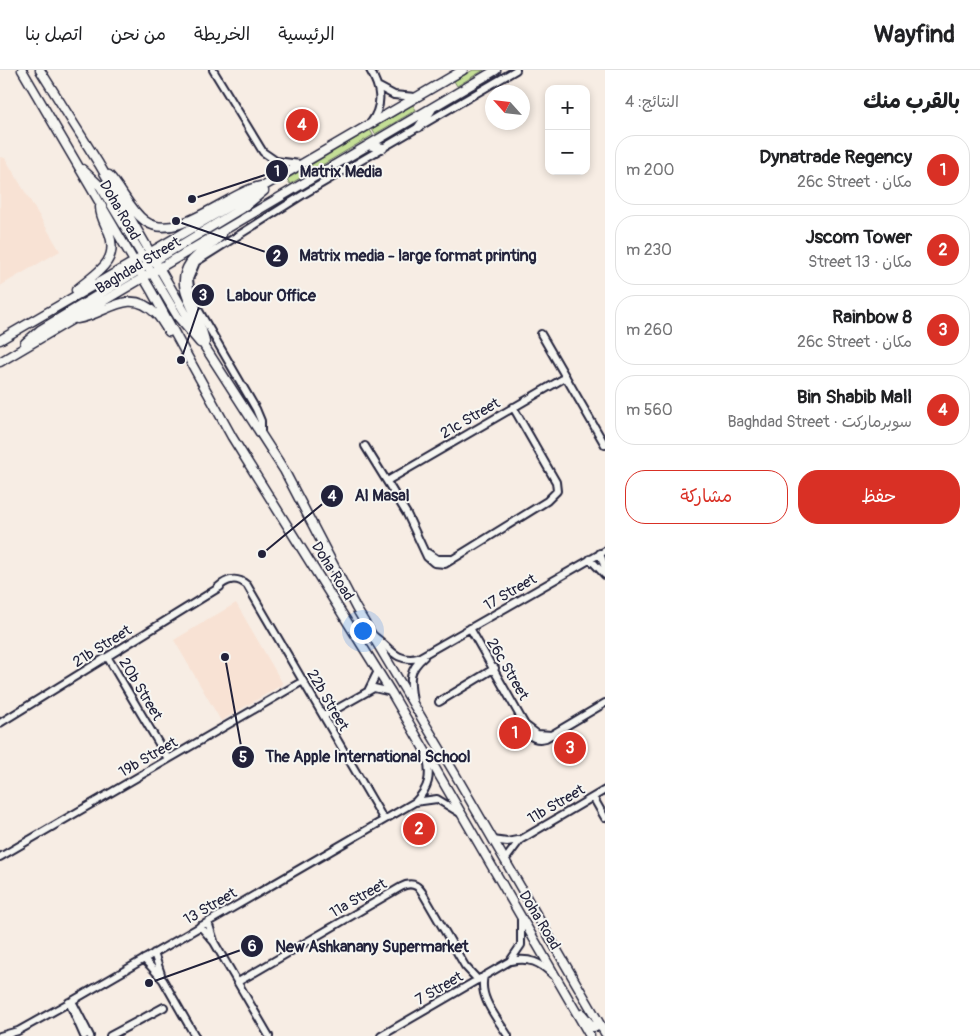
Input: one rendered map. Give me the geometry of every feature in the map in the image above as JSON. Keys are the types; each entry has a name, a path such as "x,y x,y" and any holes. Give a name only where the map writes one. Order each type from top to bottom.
{"main road":[{"name":"Doha Road","path":"22,70 144,278 232,437 391,692 560,981 590,1036"},
{"name":"Doha Road","path":"40,70 99,164 183,324 205,347 297,493 371,634 603,1025 605,1033"},
{"name":"Baghdad Street","path":"0,340 67,299 268,185 463,70"},
{"name":"Baghdad Street","path":"0,362 144,278 153,267 224,230 496,70"},
{"path":"419,127 433,107"},
{"path":"366,146 383,148"},
{"path":"99,164 117,184 140,218 149,224 165,228 184,224 240,192 268,185"},
{"path":"78,166 100,186 146,255"},
{"path":"16,352 40,330 139,270 153,267 247,205 268,185"},
{"path":"67,299 79,287 99,274 109,259 111,239 101,216 100,202"},
{"path":"205,347 202,326 185,292 184,274 192,261 215,242 224,230"},
{"path":"73,319 91,316 116,303 133,301 151,309 178,339"},
{"path":"560,981 590,1025 595,1028 603,1025"}],"street":[{"path":"213,70 263,152 276,162 304,164"},
{"path":"370,70 379,86 380,104 370,124"},
{"path":"262,435 256,409 191,297 188,283 191,271 203,256 516,70"},
{"path":"379,86 400,97 417,97"},
{"path":"541,334 605,445"},
{"name":"21c Street","path":"386,481 566,377"},
{"path":"365,446 414,526 422,547 433,557 440,560 461,554 548,501 557,491 554,477 513,407"},
{"path":"603,552 605,568"},
{"name":"17 Street","path":"371,634 398,657 414,659 427,654 603,552"},
{"path":"590,559 605,575"},
{"name":"21b Street","path":"0,724 108,658 228,580 236,579 247,585 250,592"},
{"name":"22b Street","path":"250,592 384,820"},
{"name":"26c Street","path":"470,628 495,668 528,733 534,738 543,739 552,735 605,703"},
{"name":"17 Street","path":"413,705 409,683 410,674 416,664 427,654"},
{"name":"20b Street","path":"108,658 168,759"},
{"path":"439,702 495,668"},
{"path":"368,690 378,671"},
{"name":"19b Street","path":"2,855 303,681"},
{"path":"324,716 368,690 379,688 391,692"},
{"name":"13 Street","path":"0,1036 15,1034 415,802 425,790 429,779 426,751"},
{"name":"11b Street","path":"494,840 506,842 520,840 605,790"},
{"path":"593,797 605,818"},
{"name":"13 Street","path":"415,802 437,799 461,814"},
{"name":"11b Street","path":"506,860 520,840"},
{"name":"11a Street","path":"238,982 401,887 413,884 422,892 465,966"},
{"path":"510,961 521,944 523,932 520,915"},
{"path":"208,922 214,942"},
{"path":"200,926 214,942 269,1036"},
{"path":"154,954 163,980 195,1036"},
{"path":"144,959 163,980"},
{"path":"510,961 524,959 537,962 560,981"},
{"name":"7 Street","path":"384,1035 510,961"},
{"path":"465,966 481,978 484,994 508,1036"},
{"path":"465,966 470,984"},
{"path":"70,1002 84,1036"},
{"path":"70,1002 90,1036"},
{"path":"111,1036 164,1007"}],"shaded area":[{"path":"0,157 5,158 60,251 0,286"},
{"path":"236,603 283,684 221,721 174,640"}],"green space":[{"path":"473,70 484,70 457,86 454,81"},
{"path":"413,105 416,110 375,134 372,129"},
{"path":"370,130 373,135 290,184 287,179"}],"place":[{"name":"Bin Shabib Mall","path":"302,125"},
{"name":"Matrix Media","path":"192,199"},
{"name":"Matrix media - large format printing","path":"176,221"},
{"name":"Labour Office","path":"181,360"},
{"name":"Al Masal","path":"262,554"},
{"name":"The Apple International School","path":"225,657"},
{"name":"Dynatrade Regency","path":"515,733"},
{"name":"Rainbow 8","path":"570,748"},
{"name":"Jscom Tower","path":"419,829"},
{"name":"New Ashkanany Supermarket","path":"149,983"}]}
